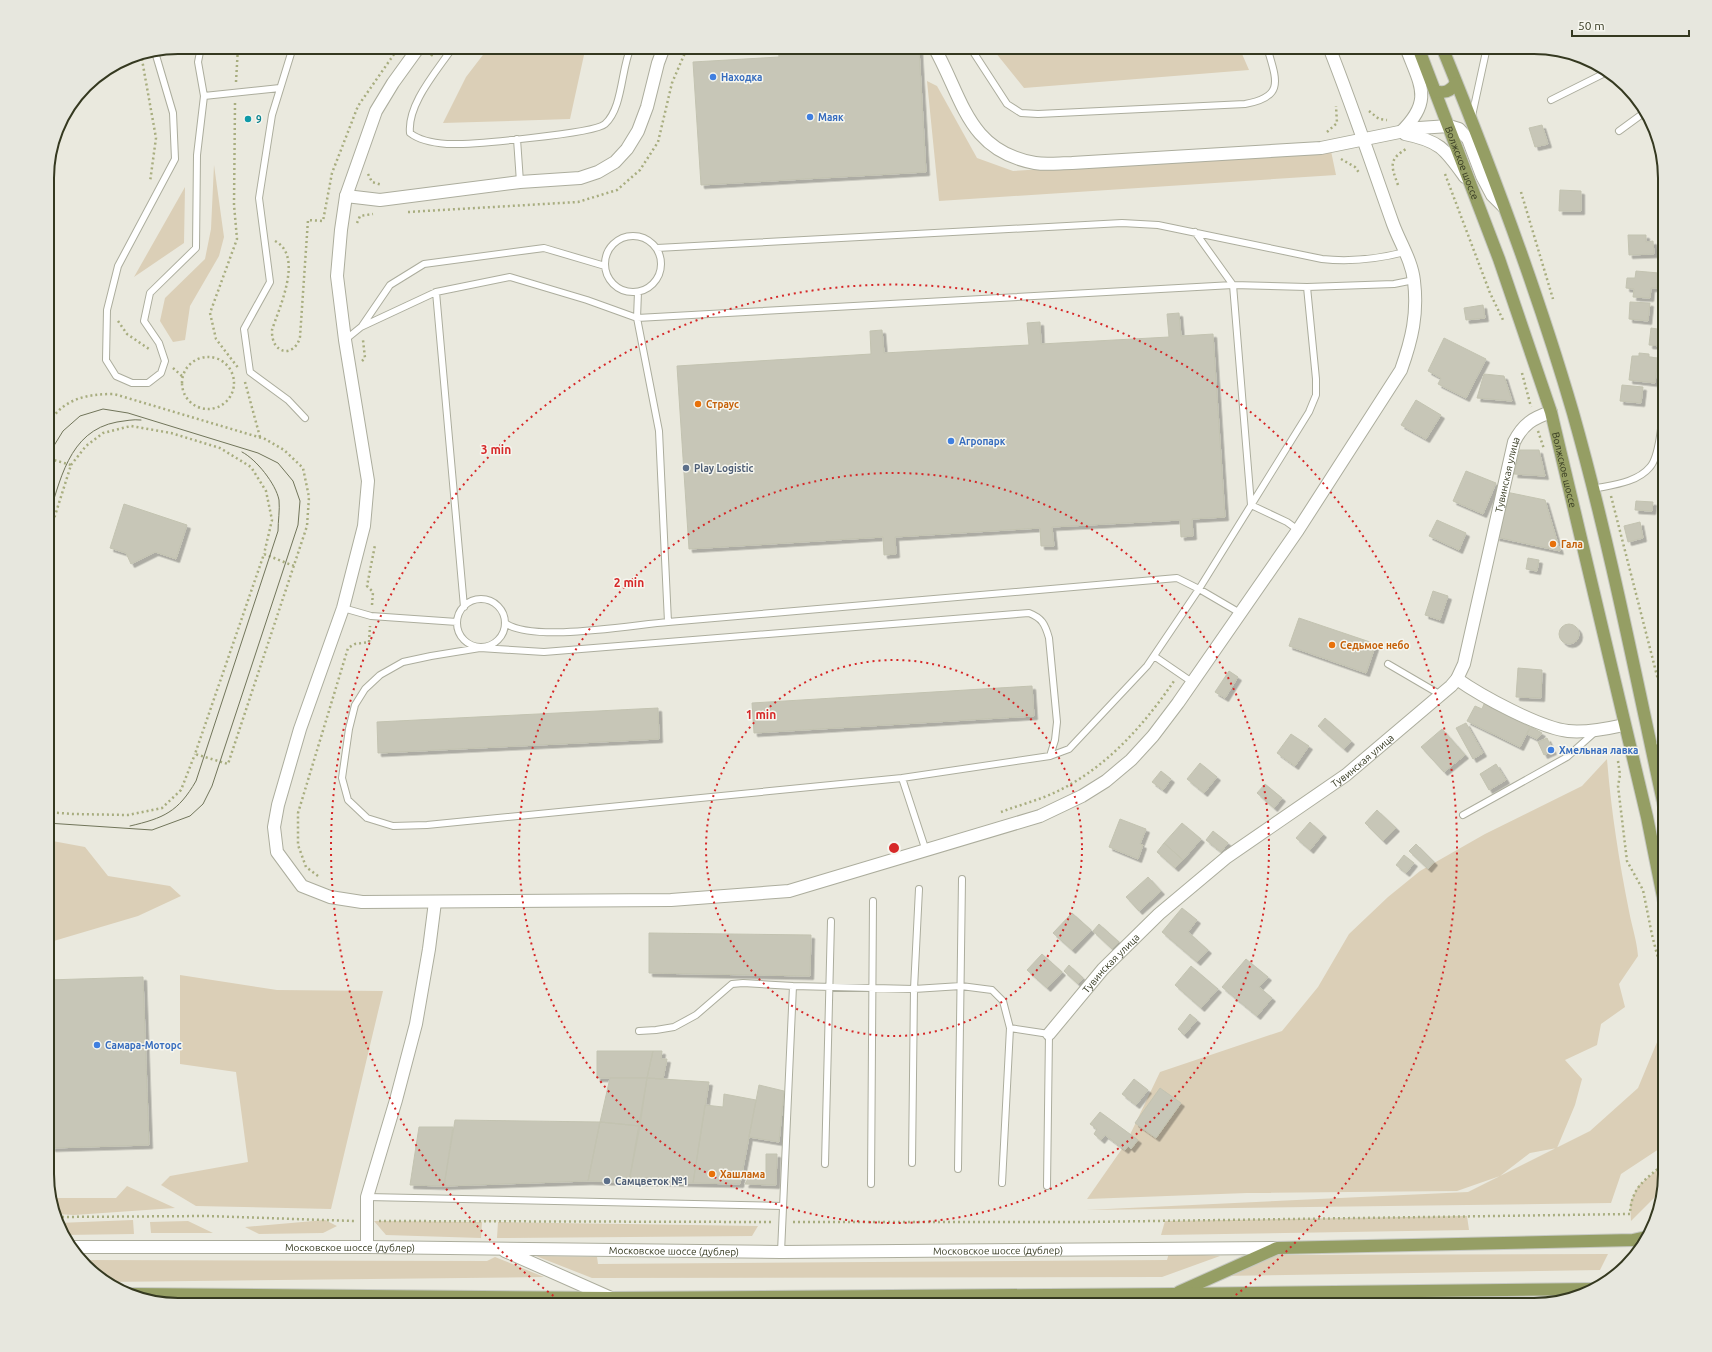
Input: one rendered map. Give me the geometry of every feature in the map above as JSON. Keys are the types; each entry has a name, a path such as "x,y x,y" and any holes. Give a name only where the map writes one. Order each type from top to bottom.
{"main road":[{"name":"Волжское шоссе","path":"1421,54 1449,126 1528,341 1551,412 1584,545 1624,725 1647,817 1658,872"},
{"path":"1445,54 1521,252 1570,405 1593,489 1624,617 1658,779"},
{"path":"1435,91 1444,93 1449,91 1456,83"},
{"path":"1175,1294 1277,1248 1633,1240 1640,1238"},
{"path":"146,1294 611,1298 1579,1289"},
{"path":"328,1298 334,1295"}],"street":[{"path":"414,54 393,83 376,111 346,196 337,276 345,340 368,480 364,526 343,608 300,729 278,805 274,827 277,852 302,886 330,897 362,902 671,900 789,891 1040,816 1082,796 1106,780 1131,760 1153,736 1298,530 1401,370 1411,343 1416,318 1414,280 1365,140 1332,54"},
{"path":"346,196 380,200 520,182 580,178 598,172 615,162 627,149 638,131 647,107 661,54"},
{"path":"938,54 965,114 983,138 1007,155 1036,163 1072,163 1321,148 1419,128 1449,126 1459,129 1468,139 1482,176 1492,195 1504,207"},
{"path":"1400,133 1413,120 1420,108 1422,96 1420,85 1409,54"},
{"path":"1400,133 1431,140 1442,147 1470,184"},
{"name":"Тувинская улица","path":"1049,1034 1103,969 1159,914 1227,857 1346,775 1441,695 1457,679 1467,650 1512,451 1518,434 1534,418 1551,412"},
{"path":"1457,679 1478,693 1556,729 1574,731 1598,730 1624,725"},
{"path":"367,1247 367,1197 396,1100 416,1024 429,949 435,902"},
{"name":"Московское шоссе (дублер)","path":"79,1247 367,1247 781,1252 1277,1248"},
{"path":"501,1249 611,1298"}],"lane":[{"path":"156,56 173,113 175,159 118,266 107,310 106,360 116,376 132,383 148,383 161,373 165,361 159,343 144,321 150,293 196,248 197,156 204,96 198,62 199,54"},
{"path":"291,54 272,115 259,198 270,282 244,330 250,372 288,400 305,418"},
{"path":"448,54 413,108 409,124 410,133 418,140 447,144 517,139 591,130 604,125 615,109 630,54"},
{"path":"975,54 1007,104 1021,113 1038,114 1245,104 1261,101 1272,94 1275,84 1275,74 1269,54"},
{"path":"1471,120 1485,54"},
{"path":"1551,100 1601,75"},
{"path":"204,96 280,88"},
{"path":"1619,131 1641,115"},
{"path":"517,139 520,182"},
{"path":"657,248 1122,223 1158,225 1337,261 1386,257 1405,252"},
{"path":"1195,232 1233,286 1251,504"},
{"path":"624,237 642,237 651,242 657,248 661,257 662,266 660,276 654,284 647,289 638,292 628,292 620,289 612,283 607,275 605,266 606,257 610,248 616,242 624,237"},
{"path":"361,327 390,285 424,264 544,248 605,266"},
{"path":"345,340 361,327 436,292 510,277 587,300 637,318 1233,286 1307,287 1394,284 1414,280"},
{"path":"1050,756 1055,740 1057,722 1049,638 1045,624 1038,617 1030,613 544,652 480,648 471,646 464,641 460,634 457,622 464,607 474,600 490,601 498,605 503,612 505,623 503,635 494,644 480,648 403,662 380,675 365,689 355,705 349,729 342,778 348,800 367,818 393,826 427,825 902,778 1050,756 1069,749 1147,666 1199,589 1309,412 1316,395 1316,378 1307,287"},
{"path":"436,292 464,607"},
{"path":"638,292 637,318 659,431 668,622"},
{"path":"1593,489 1624,482 1641,475 1650,467 1657,451 1658,443"},
{"path":"1251,504 1287,522 1298,530"},
{"path":"505,623 513,628 551,634 668,622 1177,578 1240,613"},
{"path":"343,608 371,616 457,622"},
{"path":"1154,656 1180,672 1192,682"},
{"path":"1388,664 1441,695"},
{"path":"1463,815 1568,757 1598,730"},
{"path":"1651,747 1658,746"},
{"path":"902,778 926,851"},
{"path":"958,1169 962,879"},
{"path":"912,1163 914,989 919,889"},
{"path":"871,1184 874,987 873,901"},
{"path":"825,1164 830,921"},
{"path":"639,1030 656,1030 674,1027 696,1015 732,984 743,983 793,986 914,989 961,986 992,990 1003,1001 1010,1028 1002,1182"},
{"path":"781,1252 781,1222 793,986"},
{"path":"1010,1028 1049,1034 1047,1186"},
{"path":"367,1197 782,1206"}],"path":[{"path":"238,54 234,205 238,239 210,313 216,339 243,375 260,438"},
{"path":"264,235 284,248 289,263 289,276 272,330 271,340 281,351 288,351 295,347 300,337 308,220 323,221 332,173 358,106 394,54"},
{"path":"429,59 433,54"},
{"path":"404,212 578,202 616,190 640,170 658,142 672,83 685,54"},
{"path":"1320,134 1326,133 1337,123 1336,103"},
{"path":"1365,107 1370,113 1379,119 1391,120"},
{"path":"1398,185 1392,168 1394,160 1399,153 1414,147"},
{"path":"369,171 368,176 372,182 382,185"},
{"path":"1444,172 1490,293 1506,325"},
{"path":"355,227 360,216 380,213"},
{"path":"359,363 365,358 361,327"},
{"path":"202,358 210,358 219,360 226,364 231,371 234,388 226,402 219,407 202,408 188,400 182,384 184,375 191,364 202,358"},
{"path":"1520,367 1546,455"},
{"path":"54,415 66,404 90,394 114,394 260,438 284,450 303,468 309,497 307,526 228,764 194,754"},
{"path":"54,519 71,464 86,446 103,433 131,426 171,433 220,448 251,467 266,491 272,520 264,554 181,790 162,808 128,815 54,813"},
{"path":"54,460 71,464"},
{"path":"322,880 306,867 298,845 298,813 348,648 355,644 369,642 373,592 367,586 375,542"},
{"path":"264,554 294,566"},
{"path":"994,814 1058,791 1102,763 1135,733 1180,672"},
{"path":"1618,759 1620,775 1618,786 1627,861 1643,890 1658,958"},
{"path":"62,1217 208,1216 367,1222 1086,1222 1630,1214 1630,1203 1638,1186 1658,1169"}],"shaded area":[{"path":"484,54 585,54 570,119 443,123 466,77"},
{"path":"997,54 1242,54 1249,70 1024,88"},
{"path":"927,81 937,86 977,158 1013,171 1331,151 1336,175 939,201"},
{"path":"214,165 224,237 219,256 190,306 185,340 173,342 160,321 165,298 205,259 211,229"},
{"path":"185,187 184,243 134,277"},
{"path":"1607,759 1619,854 1638,956 1619,984 1625,1007 1601,1024 1597,1045 1565,1060 1582,1079 1575,1105 1557,1148 1530,1153 1500,1176 1457,1191 1247,1193 1087,1199 1126,1143 1160,1072 1282,1031 1318,987 1349,934 1388,897 1420,871 1485,834 1582,786"},
{"path":"54,841 85,847 108,876 170,886 181,896 138,916 54,941"},
{"path":"180,975 277,990 383,991 331,1209 196,1206 161,1185 170,1176 248,1162 236,1072 180,1064"},
{"path":"1658,1040 1658,1150 1621,1174 1611,1203 1086,1210 1468,1192 1590,1131 1638,1088"},
{"path":"1658,1169 1656,1196 1631,1221 1630,1203 1638,1186"},
{"path":"127,1186 175,1208 74,1215 61,1214 56,1198 116,1198"},
{"path":"1467,1216 1469,1230 1161,1235 1165,1221"},
{"path":"133,1220 134,1234 70,1235 64,1223"},
{"path":"325,1220 337,1226 323,1233 259,1234 245,1227"},
{"path":"188,1221 213,1233 151,1233 150,1222"},
{"path":"374,1221 482,1222 481,1238 386,1235"},
{"path":"498,1222 758,1226 752,1236 497,1238"},
{"path":"1169,1253 1220,1256 1162,1277 592,1278 536,1256 597,1257 598,1264 1167,1260"},
{"path":"1608,1254 1600,1270 1216,1276 1261,1255"},
{"path":"495,1257 544,1277 118,1282 109,1277 89,1260 487,1261"}],"building":[{"name":"Маяк","path":"779,54 919,54 926,172 701,185 693,62 779,57"},
{"path":"1542,125 1548,144 1535,147 1529,128"},
{"path":"1560,190 1581,191 1581,211 1559,211"},
{"path":"1628,235 1646,235 1646,242 1653,241 1654,254 1629,255"},
{"path":"1636,271 1658,273 1657,288 1651,288 1650,298 1633,297 1634,289 1626,288 1627,278 1635,278"},
{"path":"1630,302 1650,303 1648,321 1629,319"},
{"path":"1483,305 1485,318 1466,320 1464,308"},
{"name":"Агропарк","path":"1179,313 1181,336 1213,334 1225,517 1192,519 1193,536 1181,537 1180,520 1052,527 1054,546 1041,546 1040,528 895,537 896,554 884,555 883,537 689,549 677,366 871,354 870,331 882,330 884,353 1029,345 1027,323 1040,322 1041,344 1169,337 1167,314"},
{"path":"1651,328 1658,329 1658,346 1649,345"},
{"path":"1444,338 1486,359 1466,398 1438,384 1441,378 1428,371"},
{"path":"1639,353 1649,354 1649,357 1658,358 1655,383 1629,380 1632,356 1639,356"},
{"path":"1484,374 1504,376 1512,401 1477,398"},
{"path":"1622,385 1643,387 1641,403 1620,401"},
{"path":"1416,400 1441,415 1426,439 1401,425"},
{"path":"1520,450 1539,450 1545,476 1514,474"},
{"path":"1466,471 1496,483 1483,514 1453,501"},
{"path":"1506,492 1545,500 1560,551 1496,537"},
{"path":"1636,501 1653,502 1652,511 1635,510"},
{"path":"124,504 187,525 176,559 155,552 131,564 126,553 110,548"},
{"path":"1437,520 1466,533 1459,550 1429,536"},
{"path":"1640,522 1643,538 1628,542 1624,526"},
{"path":"1528,558 1539,560 1537,571 1526,569"},
{"path":"1433,591 1448,596 1440,620 1425,615"},
{"name":"Седьмое небо","path":"1299,618 1376,644 1366,673 1289,646"},
{"path":"1569,624 1576,627 1579,634 1576,641 1569,644 1562,641 1559,634 1562,627"},
{"path":"1518,668 1542,670 1541,698 1516,697"},
{"path":"1229,671 1238,677 1225,698 1215,692"},
{"path":"1032,686 1034,716 754,733 752,703"},
{"path":"1484,704 1530,727 1520,747 1467,721 1475,706 1482,709"},
{"path":"658,708 659,739 378,753 377,722"},
{"path":"1325,718 1351,741 1344,749 1318,726"},
{"path":"1466,723 1483,753 1473,759 1456,728"},
{"path":"1531,727 1542,733 1537,739 1527,734"},
{"path":"1442,729 1465,755 1444,772 1421,747"},
{"path":"1291,734 1309,746 1295,766 1277,753"},
{"path":"1547,738 1553,751 1544,755 1538,742"},
{"path":"1200,763 1217,777 1204,793 1187,779"},
{"path":"1496,764 1506,780 1489,790 1480,774"},
{"path":"1161,771 1171,779 1163,790 1152,782"},
{"path":"1265,784 1282,798 1274,808 1257,793"},
{"path":"1377,810 1396,828 1383,841 1365,823"},
{"path":"1120,819 1146,829 1140,844 1143,845 1138,859 1109,847"},
{"path":"1310,822 1323,834 1310,850 1296,838"},
{"path":"1182,823 1201,839 1183,860 1164,843"},
{"path":"1213,831 1228,843 1221,852 1206,840"},
{"path":"1164,843 1183,860 1175,868 1157,852"},
{"path":"1416,844 1434,862 1428,869 1409,851"},
{"path":"1404,855 1414,863 1406,873 1396,865"},
{"path":"1148,877 1161,891 1139,911 1126,897"},
{"path":"1182,908 1197,920 1188,932 1208,950 1197,962 1162,932"},
{"path":"1072,913 1091,930 1072,950 1053,933"},
{"path":"1099,924 1119,942 1112,949 1093,931"},
{"path":"649,933 811,935 810,976 649,973"},
{"path":"1042,954 1062,972 1047,988 1027,970"},
{"path":"1246,959 1268,977 1259,987 1272,998 1257,1016 1222,987"},
{"path":"1069,965 1083,978 1078,984 1064,971"},
{"path":"1191,966 1218,989 1201,1008 1175,985"},
{"name":"Самара-Моторс","path":"143,977 149,1145 54,1148 54,980"},
{"path":"1190,1014 1197,1020 1184,1035 1178,1029"},
{"path":"597,1051 653,1051 647,1078 597,1078"},
{"path":"653,1051 662,1051 661,1059 667,1059 663,1079 647,1078"},
{"path":"610,1078 647,1078 640,1126 600,1122"},
{"path":"647,1078 709,1082 693,1183 629,1182"},
{"path":"1134,1079 1148,1090 1136,1105 1122,1094"},
{"path":"759,1085 784,1091 779,1142 749,1137"},
{"path":"1160,1088 1181,1103 1156,1138 1135,1123"},
{"path":"724,1094 756,1100 740,1184 693,1183 705,1105 723,1107"},
{"path":"1100,1112 1138,1140 1131,1149 1128,1146 1125,1150 1105,1135 1101,1140 1094,1134 1097,1129 1090,1124"},
{"path":"455,1120 600,1122 588,1181 444,1186"},
{"path":"600,1122 640,1126 629,1182 588,1181"},
{"path":"419,1127 453,1127 444,1186 410,1185"},
{"path":"766,1154 777,1154 776,1185 745,1184 751,1173 766,1173"}],"tram line":[{"path":"54,446 63,431 80,416 103,409 128,413 258,453 278,463 293,481 300,501 298,525 212,786 203,804 190,816 152,830 54,823"},
{"path":"54,500 68,460 87,436 100,427 117,422 141,420"},
{"path":"130,826 152,820 169,812 183,800 196,781 278,531 279,500 274,487 259,466 242,452"}],"place":[{"name":"Находка","path":"713,77"},
{"name":"Маяк","path":"810,117"},
{"name":"9","path":"248,119"},
{"name":"Страус","path":"698,404"},
{"name":"Агропарк","path":"951,441"},
{"name":"Play Logistic","path":"686,468"},
{"name":"Гала","path":"1553,544"},
{"name":"Седьмое небо","path":"1332,645"},
{"name":"Хмельная лавка","path":"1551,750"},
{"name":"Самара-Моторс","path":"97,1045"},
{"name":"Хашлама","path":"712,1174"},
{"name":"Самцветок №1","path":"607,1181"}]}
